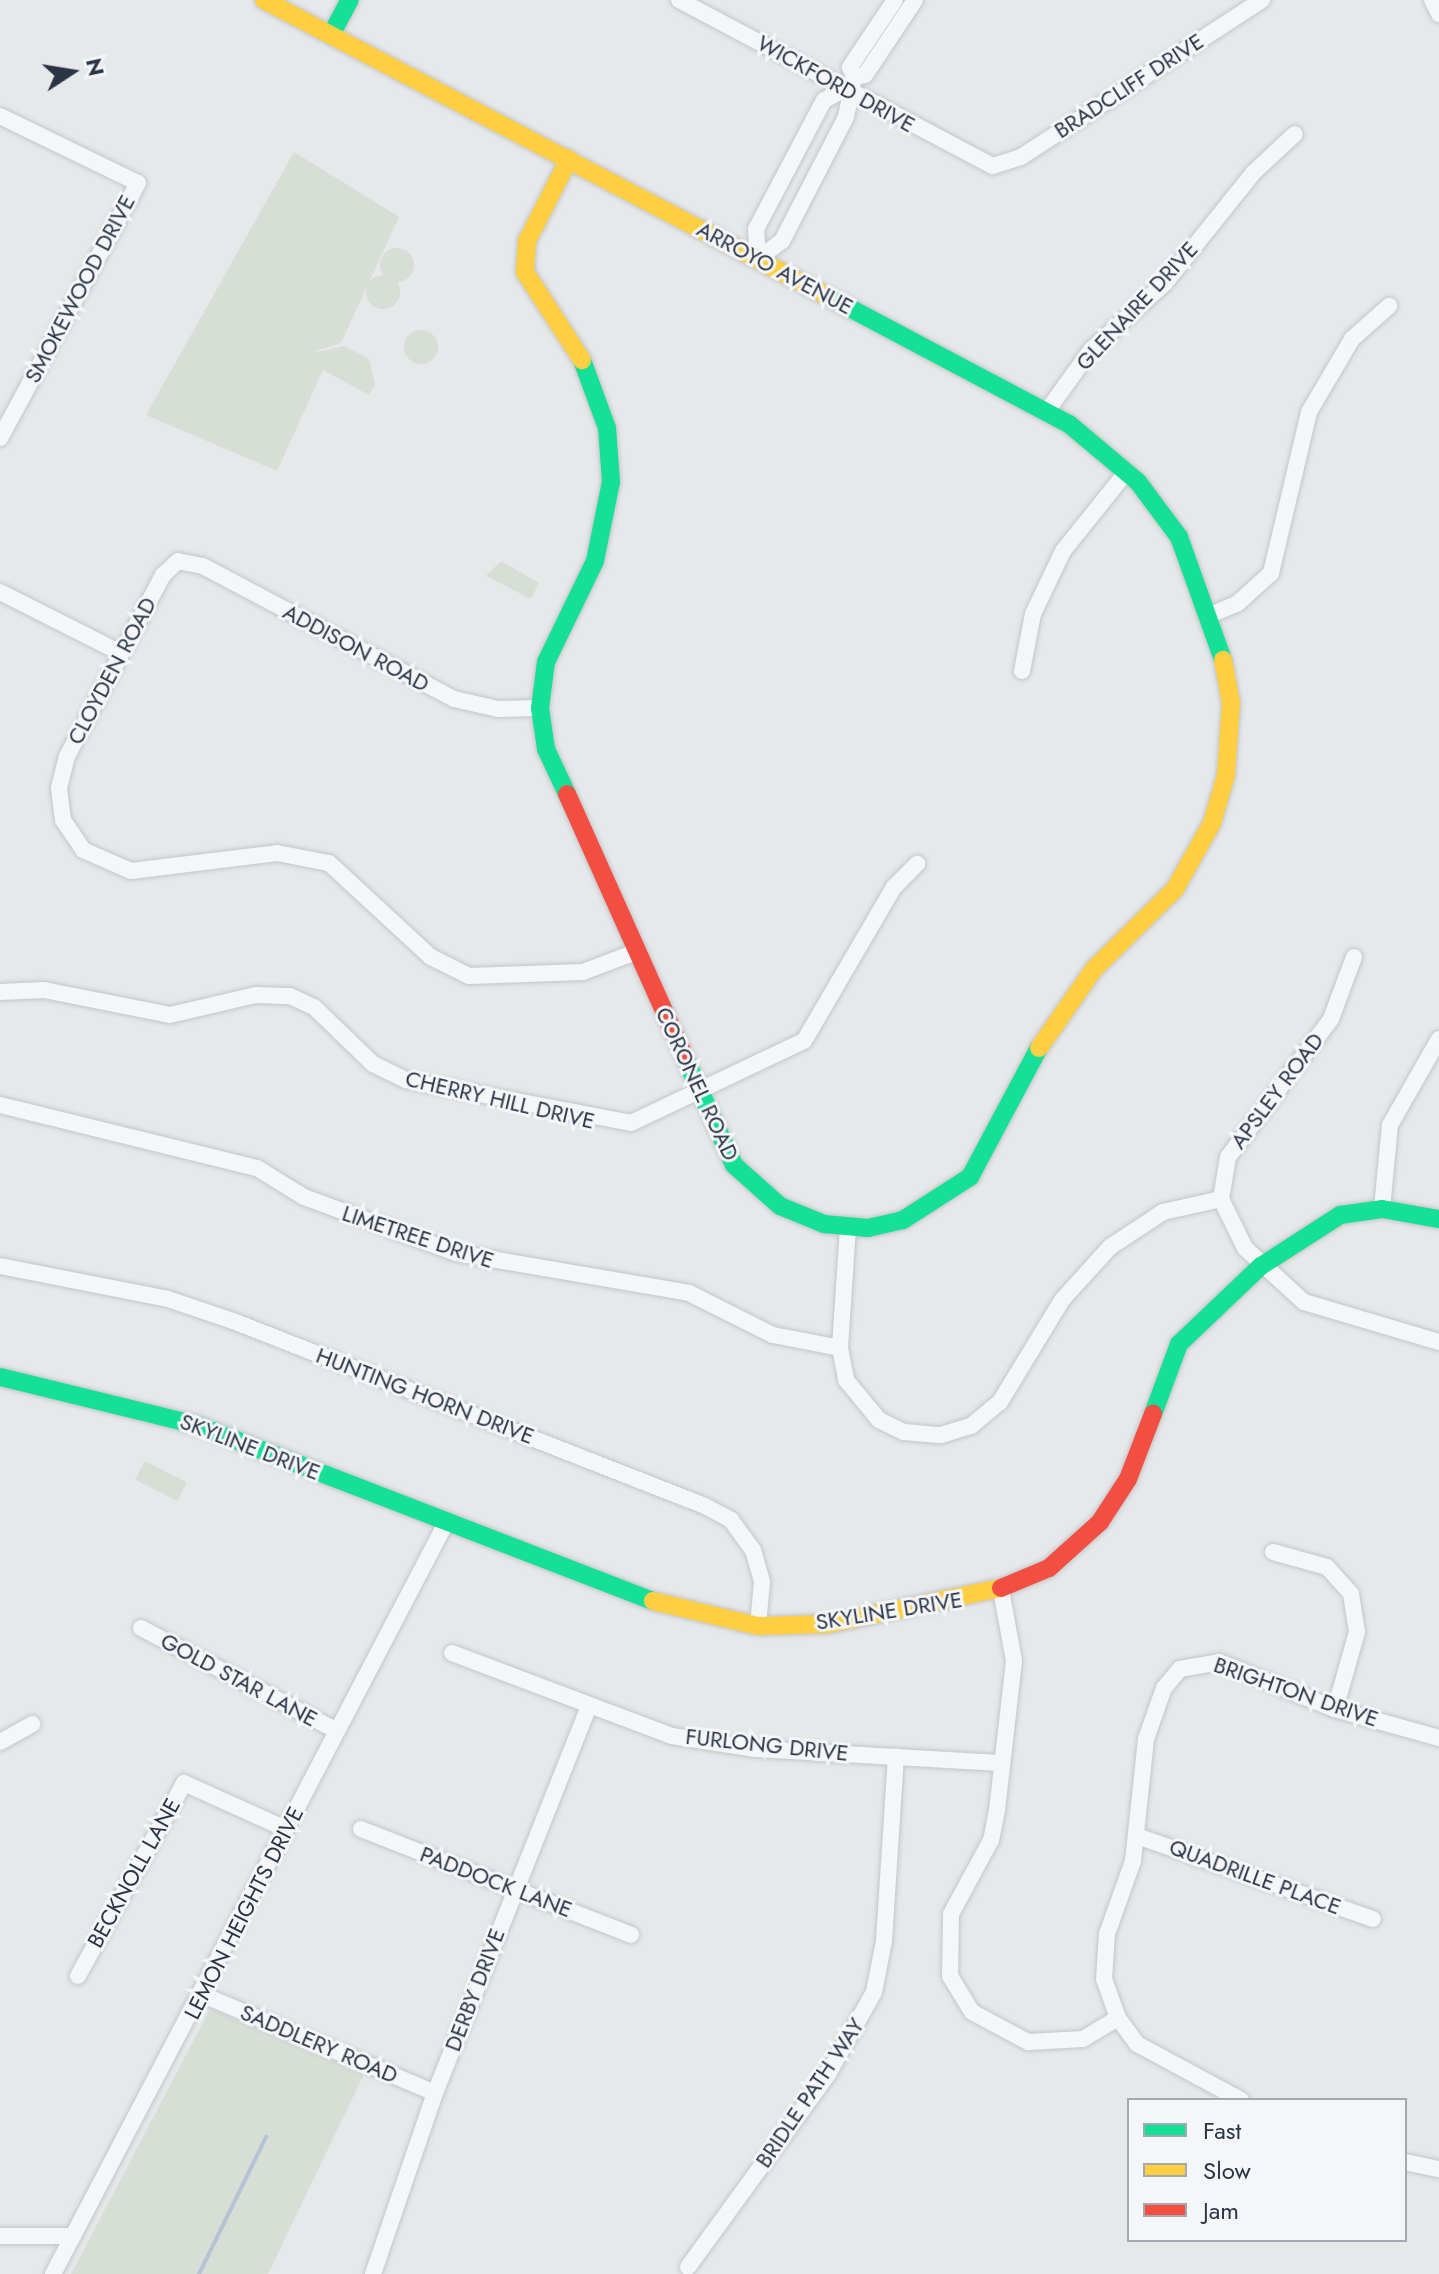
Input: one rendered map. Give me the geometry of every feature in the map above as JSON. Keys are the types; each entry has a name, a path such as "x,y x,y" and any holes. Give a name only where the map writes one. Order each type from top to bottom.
{"street":[{"name":"ARROYO AVENUE","path":"264,0 1047,411 1127,471 1179,537 1210,615"},
{"path":"331,35 350,0"},
{"name":"WICKFORD DRIVE","path":"679,0 850,82 993,166"},
{"path":"758,259 789,227 846,117 850,67 895,0"},
{"path":"758,259 756,229 824,100 865,75 915,0"},
{"name":"BRADCLIFF DRIVE","path":"993,166 1021,157 1262,0"},
{"path":"1432,0 1439,14"},
{"name":"SMOKEWOOD DRIVE","path":"0,116 138,183 0,438"},
{"name":"GLENAIRE DRIVE","path":"1047,411 1091,350 1165,283 1253,173 1295,134"},
{"name":"CORONEL ROAD","path":"569,159 527,241 525,272 588,369 607,428 611,482 603,537 546,662 540,708 555,772 701,1095 748,1180 798,1215 848,1227 903,1220 970,1177 1076,989 1189,869 1220,799 1231,729 1227,675 1210,615"},
{"path":"1210,615 1238,603 1271,573 1309,412 1352,339 1389,306"},
{"path":"1022,671 1033,614 1063,551 1127,471"},
{"name":"ADDISON ROAD","path":"178,561 203,566 454,699 498,709 540,708"},
{"name":"CLOYDEN ROAD","path":"178,561 121,653 59,788 72,836 104,863 153,873 256,855 310,856 349,876 431,957 469,976 583,972 636,952"},
{"path":"0,592 121,653"},
{"name":"CHERRY HILL DRIVE","path":"0,992 44,990 170,1015 256,995 290,996 390,1074 605,1123 645,1118 701,1095 804,1041 894,887 917,864"},
{"name":"APSLEY ROAD","path":"1221,1199 1228,1157 1331,1019 1354,957"},
{"path":"1382,1209 1390,1125 1439,1039"},
{"name":"LIMETREE DRIVE","path":"0,1105 257,1168 304,1197 456,1253 689,1293 773,1335 840,1348"},
{"path":"848,1227 840,1348 853,1395 879,1420 914,1434 959,1431 1000,1402 1062,1300 1110,1247 1163,1212 1221,1199 1235,1234 1261,1266 1304,1302 1439,1342"},
{"name":"SKYLINE DRIVE","path":"0,1377 188,1422 656,1604 758,1626 852,1621 1001,1590 1062,1559 1100,1522 1133,1466 1168,1361 1261,1266 1323,1221 1382,1209 1439,1219"},
{"name":"HUNTING HORN DRIVE","path":"0,1266 168,1299 233,1321 705,1506 731,1520 753,1550 762,1582 758,1626"},
{"name":"LEMON HEIGHTS DRIVE","path":"53,2274 203,1995 446,1523"},
{"path":"1273,1552 1327,1567 1351,1594 1357,1632 1335,1709"},
{"path":"1001,1590 1014,1661 991,1840 946,1937 950,1976 972,2012 1028,2042 1083,2039 1118,2018"},
{"name":"GOLD STAR LANE","path":"141,1628 337,1731"},
{"name":"FURLONG DRIVE","path":"452,1653 588,1709 672,1736 756,1749 1001,1763"},
{"name":"BRIGHTON DRIVE","path":"1137,1836 1153,1713 1164,1688 1199,1661 1335,1709 1439,1738"},
{"name":"DERBY DRIVE","path":"373,2274 435,2093 588,1709"},
{"path":"0,1742 32,1724"},
{"name":"BRIDLE PATH WAY","path":"688,2267 844,2050 874,1992 884,1941 896,1756"},
{"name":"BECKNOLL LANE","path":"78,1976 184,1783 286,1829"},
{"name":"PADDOCK LANE","path":"361,1829 631,1935"},
{"path":"1137,1836 1103,1952 1118,2018 1150,2053 1237,2098"},
{"name":"QUADRILLE PLACE","path":"1137,1836 1373,1919"},
{"name":"SADDLERY ROAD","path":"203,1995 435,2093"},
{"path":"1407,2162 1439,2169"},
{"path":"0,2236 73,2236"}],"shaded area":[{"path":"294,152 399,217 341,343 307,354 344,346 369,359 375,384 369,395 323,370 277,471 146,415"},
{"path":"397,248 409,253 414,265 409,277 397,282 385,277 380,265 385,253"},
{"path":"383,275 395,280 400,292 395,304 383,309 371,304 366,292 371,280"},
{"path":"421,330 433,335 438,347 433,359 421,364 409,359 404,347 409,335"},
{"path":"501,561 539,583 531,599 486,576"},
{"path":"145,1461 187,1482 177,1501 135,1480"},
{"path":"210,2009 364,2074 268,2274 71,2274"}],"waterway":[{"path":"199,2274 266,2137"}],"traffic: fast":[{"path":"331,35 350,0"},
{"path":"827,296 1069,424 1138,482 1179,537 1223,660"},
{"path":"567,794 546,749 540,708 546,662 595,561 611,482 607,428 582,360"},
{"path":"685,1058 734,1165 780,1206 824,1224 868,1228 903,1220 970,1177 1039,1048"},
{"path":"1153,1414 1179,1344 1261,1266 1340,1215 1382,1209 1439,1219"},
{"path":"0,1377 197,1425 653,1601"}],"traffic: slow":[{"path":"264,0 827,296"},
{"path":"569,159 527,241 525,272 582,360"},
{"path":"1039,1048 1094,969 1175,889 1212,823 1226,775 1231,703 1223,660"},
{"path":"653,1601 758,1626 828,1624 1001,1588"}],"traffic: jam":[{"path":"567,794 685,1058"},
{"path":"1001,1588 1049,1568 1100,1522 1128,1479 1153,1414"}]}
